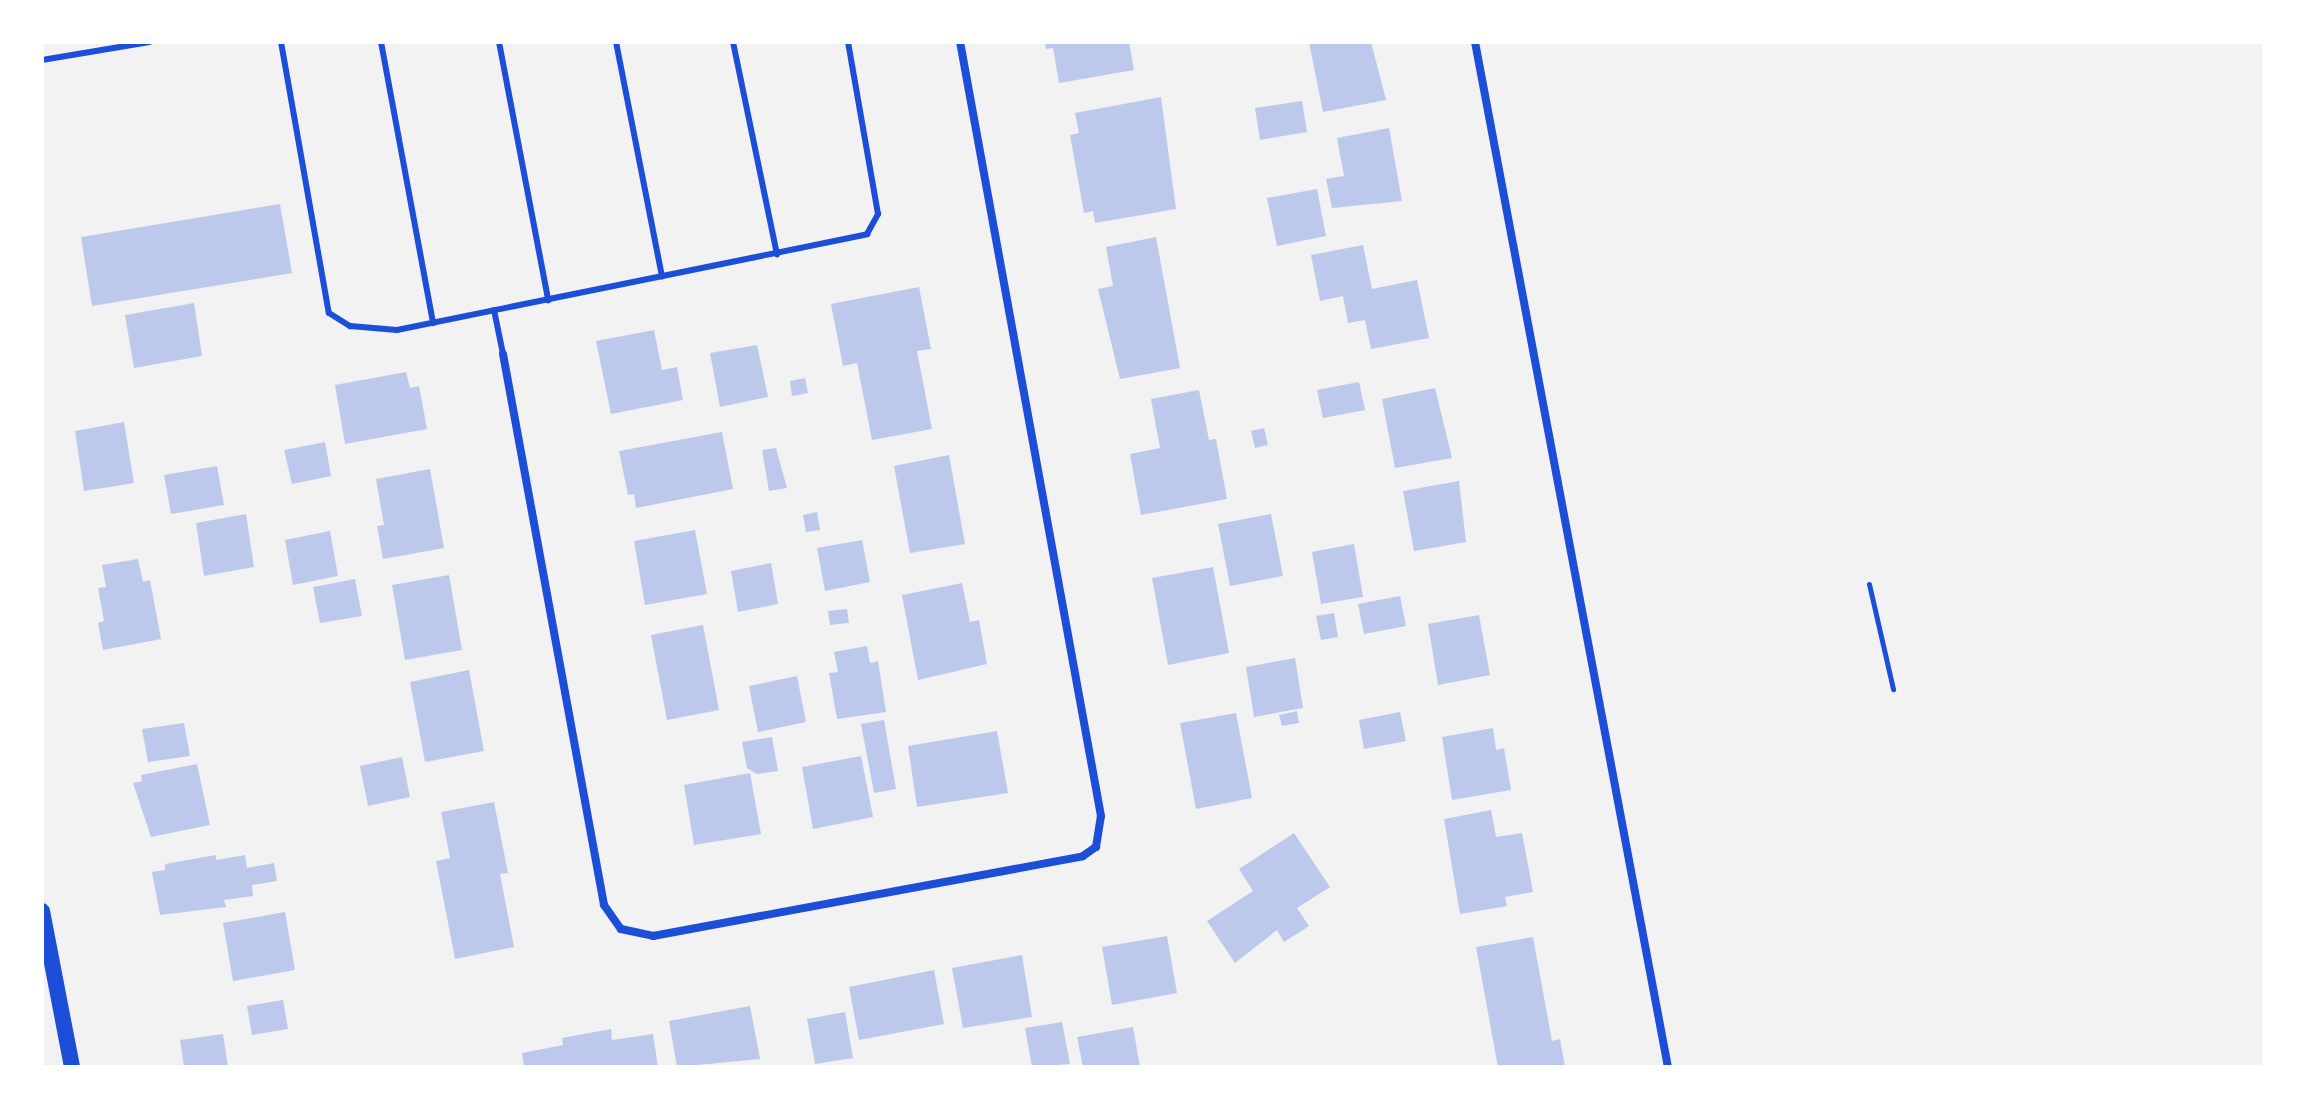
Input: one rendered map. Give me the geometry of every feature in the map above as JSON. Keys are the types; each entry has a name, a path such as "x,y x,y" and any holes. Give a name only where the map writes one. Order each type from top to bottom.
{"main road":[{"path":"42,911 49,988 72,1067"}],"street":[{"path":"503,354 604,905 621,929 653,936 1083,856 1096,847 1101,816 960,42"},
{"path":"1475,42 1668,1067"}],"lane":[{"path":"42,60 150,42"},
{"path":"281,42 329,313 350,326 397,330 867,234 878,214 848,42"},
{"path":"381,42 433,323"},
{"path":"499,42 548,300"},
{"path":"616,42 662,277"},
{"path":"733,42 777,254"},
{"path":"494,310 503,354"}],"path":[{"path":"1869,584 1893,689"}],"building":[{"path":"1045,42 1129,42 1134,70 1059,83 1053,48 1046,49"},
{"path":"1309,42 1371,42 1386,100 1323,112"},
{"path":"1161,97 1176,209 1095,223 1093,211 1084,213 1070,135 1079,133 1075,113"},
{"path":"1302,101 1307,132 1260,140 1255,108"},
{"path":"1389,128 1402,201 1332,208 1326,179 1344,176 1337,138"},
{"path":"1317,189 1326,236 1277,246 1267,198"},
{"path":"280,204 292,273 92,306 81,237"},
{"path":"1156,237 1180,368 1120,379 1098,289 1113,286 1106,247"},
{"path":"1363,245 1372,289 1417,280 1429,338 1371,349 1365,320 1348,323 1343,296 1320,301 1311,255"},
{"path":"919,287 931,349 917,351 932,429 872,440 857,363 843,366 831,304"},
{"path":"194,303 202,356 134,368 125,315"},
{"path":"654,330 662,370 677,367 683,400 611,414 596,341"},
{"path":"757,345 768,397 720,407 710,353"},
{"path":"406,372 410,388 419,386 427,429 345,444 335,385"},
{"path":"805,378 808,393 792,396 790,381"},
{"path":"1359,382 1365,410 1323,418 1317,390"},
{"path":"1435,388 1452,458 1395,468 1382,399"},
{"path":"1199,390 1209,440 1216,439 1227,499 1141,515 1130,454 1160,448 1151,399"},
{"path":"124,422 134,483 84,491 75,431"},
{"path":"1264,428 1268,445 1255,448 1251,431"},
{"path":"722,432 733,489 636,508 634,494 628,495 619,451"},
{"path":"325,442 331,476 292,484 284,450"},
{"path":"776,448 787,488 769,491 762,450"},
{"path":"949,455 965,544 910,553 894,466"},
{"path":"217,466 224,505 171,514 164,475"},
{"path":"430,469 444,548 383,559 377,526 384,525 376,479"},
{"path":"1459,481 1466,542 1414,551 1403,491"},
{"path":"817,512 820,530 806,532 803,515"},
{"path":"246,514 254,567 204,576 196,523"},
{"path":"1271,514 1283,576 1230,586 1218,524"},
{"path":"695,530 707,594 645,605 634,541"},
{"path":"330,531 338,576 293,585 285,540"},
{"path":"862,540 870,582 825,591 817,548"},
{"path":"1354,544 1363,597 1321,604 1312,552"},
{"path":"138,559 143,582 150,580 161,639 103,650 98,623 104,621 98,588 106,587 102,565"},
{"path":"771,563 778,604 738,612 731,571"},
{"path":"1213,567 1229,653 1168,665 1152,578"},
{"path":"449,575 462,650 405,660 392,585"},
{"path":"355,579 362,616 320,623 313,587"},
{"path":"962,583 970,622 979,620 987,664 918,680 902,595"},
{"path":"1400,596 1406,626 1364,634 1358,604"},
{"path":"847,609 849,623 830,625 828,611"},
{"path":"1334,613 1338,637 1321,640 1316,616"},
{"path":"1479,615 1490,675 1438,685 1428,624"},
{"path":"703,625 719,710 667,720 651,635"},
{"path":"867,646 870,663 878,661 886,712 837,719 829,673 838,672 834,652"},
{"path":"1295,658 1303,708 1254,717 1246,667"},
{"path":"469,670 484,751 425,762 410,682"},
{"path":"797,676 806,722 758,732 749,686"},
{"path":"1297,711 1299,723 1282,726 1279,715"},
{"path":"1400,712 1406,741 1364,749 1359,720"},
{"path":"1236,713 1252,798 1196,809 1180,723"},
{"path":"884,720 896,789 874,793 861,724"},
{"path":"184,723 190,756 148,762 142,729"},
{"path":"1493,728 1496,750 1504,748 1511,790 1452,800 1442,737"},
{"path":"997,731 1008,793 917,807 908,746"},
{"path":"772,737 778,771 757,774 747,768 742,742"},
{"path":"861,756 873,817 813,829 802,767"},
{"path":"402,757 410,797 368,806 360,766"},
{"path":"197,764 210,825 151,837 133,783 142,781 141,775"},
{"path":"750,773 761,834 694,845 684,785"},
{"path":"494,802 508,873 500,874 514,947 455,959 436,861 450,858 441,812"},
{"path":"1491,810 1496,837 1522,833 1533,892 1505,897 1507,906 1460,914 1444,819"},
{"path":"1294,833 1330,887 1297,908 1309,926 1284,942 1277,930 1235,963 1207,921 1253,891 1239,869"},
{"path":"216,855 216,860 245,855 247,868 274,863 277,881 252,885 253,896 224,900 226,907 160,915 152,872 165,870 165,864"},
{"path":"285,912 295,970 233,981 223,923"},
{"path":"1167,936 1177,993 1112,1005 1102,947"},
{"path":"1533,937 1552,1041 1560,1039 1565,1067 1498,1067 1476,947"},
{"path":"1022,955 1032,1017 963,1028 952,968"},
{"path":"934,970 944,1024 859,1040 849,987"},
{"path":"283,1000 288,1029 252,1035 247,1006"},
{"path":"750,1006 760,1059 677,1067 669,1021"},
{"path":"845,1012 853,1058 815,1064 807,1019"},
{"path":"1062,1022 1070,1064 1032,1067 1025,1028"},
{"path":"1133,1027 1140,1067 1083,1067 1077,1037"},
{"path":"611,1029 612,1040 653,1034 658,1067 524,1067 522,1053 563,1045 562,1038"},
{"path":"223,1034 228,1067 184,1067 180,1040"}]}
